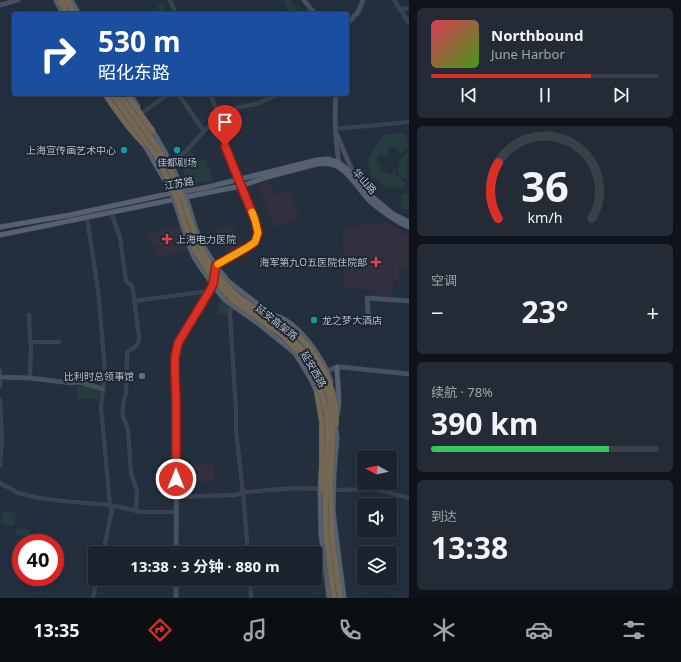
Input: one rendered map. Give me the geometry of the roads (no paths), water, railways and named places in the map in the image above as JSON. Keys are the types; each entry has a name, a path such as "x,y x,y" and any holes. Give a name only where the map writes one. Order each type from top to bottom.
{"highway":[{"path":"60,0 66,12"},
{"path":"68,0 73,12"},
{"path":"107,96 143,143"},
{"name":"延安高架路","path":"113,96 157,157 176,196 195,249 209,272 233,300 282,335 307,363 314,376 322,395 327,414 328,442 325,480 325,507 326,535 332,581 332,598"},
{"name":"延安高架路","path":"120,96 162,155 182,195 199,245 212,268 239,297 285,331 299,344 317,370 327,390 331,405 335,438 330,493 331,526 340,598"},
{"path":"127,96 142,114 152,130"},
{"path":"273,316 286,324 299,336 316,358 330,384 335,402 335,438"},
{"path":"317,393 322,428 321,482 325,507"}],"main road":[{"path":"56,0 62,12"},
{"path":"71,0 78,12"},
{"name":"延安西路","path":"110,96 143,143 172,193 190,248 195,259 215,288 231,305 259,324 295,353 312,381 317,393 321,422 322,489"},
{"name":"延安西路","path":"126,96 146,125 152,130 171,164 184,191 195,227 204,247 216,265 229,282 273,316 283,318 299,332 320,356 335,413 333,511 344,598"},
{"path":"131,96 142,114"},
{"name":"江苏路","path":"0,227 70,215 172,193 204,188 318,160 327,159 339,164"},
{"name":"江苏路","path":"0,235 241,186 267,177 317,164 339,164"},
{"path":"339,164 354,176"},
{"name":"华山路","path":"339,164 372,203 404,225 409,226"},
{"name":"华山路","path":"354,176 369,194 393,214 409,222"},
{"path":"337,367 338,415"},
{"name":"延安西路","path":"325,372 329,375 337,399 338,415 335,438"},
{"path":"322,489 332,598"},
{"path":"322,489 322,534 324,557 332,598"},
{"path":"324,557 328,544"}],"street":[{"path":"0,5 18,0"},
{"path":"170,0 175,12"},
{"path":"304,0 313,12"},
{"path":"349,22 358,12 363,0"},
{"path":"394,0 409,23"},
{"path":"400,10 409,8"},
{"path":"142,114 165,96"},
{"path":"179,96 204,132"},
{"path":"211,96 219,115"},
{"path":"171,164 219,115 236,108 256,104 275,96"},
{"name":"华山路","path":"336,96 335,130 339,164"},
{"path":"176,546 175,358 178,343 213,284 216,265 255,242 258,233 255,220 214,121"},
{"path":"335,130 409,122"},
{"name":"华山路","path":"335,130 354,176"},
{"path":"111,212 120,237 126,280 132,286 139,339 137,346 127,353 126,394 124,398 123,418 127,426 132,476 137,491 136,511"},
{"path":"87,218 98,290 105,373 101,407 110,505 112,512 105,546"},
{"path":"134,301 202,292 208,294"},
{"path":"369,323 367,298 409,301"},
{"path":"231,305 230,314 236,431 247,546"},
{"path":"29,315 31,342 30,378"},
{"path":"31,342 59,342"},
{"path":"312,381 325,372 337,367 409,374"},
{"path":"0,370 0,386"},
{"path":"0,377 79,382 103,389"},
{"path":"0,400 2,444 0,465"},
{"path":"0,483 18,493 28,496 110,505 141,512 176,512"},
{"path":"176,497 235,495 295,488 322,489"},
{"path":"334,490 375,489 409,498"},
{"path":"92,598 95,586"},
{"path":"176,586 176,598"},
{"path":"250,586 251,598"}],"place":[{"name":"上海宣传画艺术中心","path":"124,150"},
{"name":"佳都剧场","path":"177,150"},
{"name":"上海电力医院","path":"167,239"},
{"name":"海军第九O五医院住院部","path":"376,262"},
{"name":"龙之梦大酒店","path":"314,320"},
{"name":"比利时总领事馆","path":"142,376"}]}
